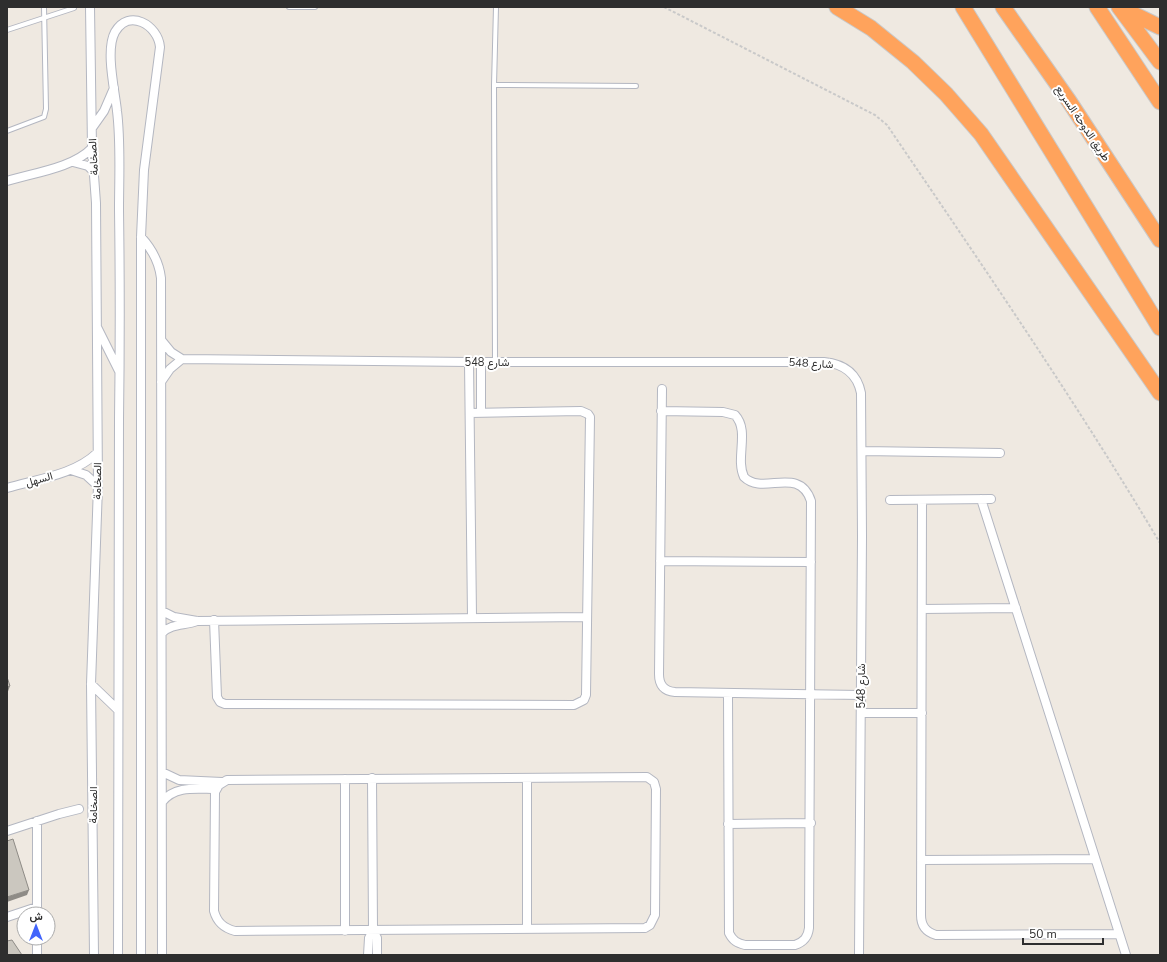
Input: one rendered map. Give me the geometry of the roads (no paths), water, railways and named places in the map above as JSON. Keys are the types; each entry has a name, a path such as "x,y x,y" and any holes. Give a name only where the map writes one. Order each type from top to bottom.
{"highway":[{"path":"838,7 870,28 913,62 946,94 981,134 1160,393"},
{"path":"963,7 1160,328"},
{"name":"طريق الدوحة السريع","path":"1003,7 1069,101 1160,240"},
{"path":"1097,7 1160,102"},
{"path":"1120,7 1160,27"},
{"path":"1120,7 1160,62"}],"street":[{"name":"الصخامة","path":"90,7 92,148 96,203 98,453 91,684 94,955"},
{"path":"118,955 117,709 120,373 118,117 111,55 115,32 121,25 128,22 137,21 146,24 155,31 159,39 160,56 145,155 141,237 141,955"},
{"path":"92,128 104,111 115,86"},
{"path":"7,181 72,162 86,154 92,148"},
{"path":"72,162 81,163 94,172"},
{"path":"141,237 154,254 161,271 162,955"},
{"path":"96,325 120,373"},
{"path":"161,382 170,369 182,359 171,352 162,341"},
{"name":"شارع 548","path":"182,359 469,362 834,363 848,370 859,382 861,392 862,451 859,955"},
{"path":"469,362 472,617"},
{"path":"481,362 481,413"},
{"path":"662,389 659,680 661,685 670,692 861,695"},
{"path":"214,620 216,697 220,702 225,704 574,705 584,700 586,695 590,418 588,414 581,411 470,413"},
{"path":"661,411 723,412 735,415 741,425 741,467 744,477 752,482 794,483 805,489 809,495 812,508 811,823 808,934 801,944 738,944 732,939 729,933 728,693"},
{"path":"862,451 1000,453"},
{"name":"السهل","path":"7,488 71,470 85,463 98,453"},
{"path":"71,470 86,475 98,486"},
{"path":"981,499 1126,955"},
{"path":"890,500 991,499"},
{"path":"922,500 921,920 926,930 936,935 1119,934"},
{"path":"660,561 811,562"},
{"path":"922,609 1016,608"},
{"path":"162,610 174,616 197,621"},
{"path":"162,633 170,627 197,621 214,620 587,617"},
{"path":"91,684 117,709"},
{"path":"861,713 922,713"},
{"path":"162,772 179,780 219,785"},
{"path":"162,802 166,797 178,790 219,785 232,779 647,777 654,782 656,790 655,915 650,925 639,929 228,930 219,922 214,911 219,785"},
{"path":"372,778 373,930 377,938 377,955"},
{"path":"527,778 527,930"},
{"path":"345,779 345,930"},
{"path":"7,831 79,809"},
{"path":"37,821 37,906"},
{"path":"728,824 811,823"},
{"path":"921,860 1095,859"},
{"path":"368,955 369,938 373,930"}],"lane":[{"path":"7,130 37,121 44,117 44,7"},
{"path":"289,7 315,7"},
{"path":"495,362 494,85 496,7"},
{"path":"7,30 74,8"},
{"path":"494,85 636,86"}]}
